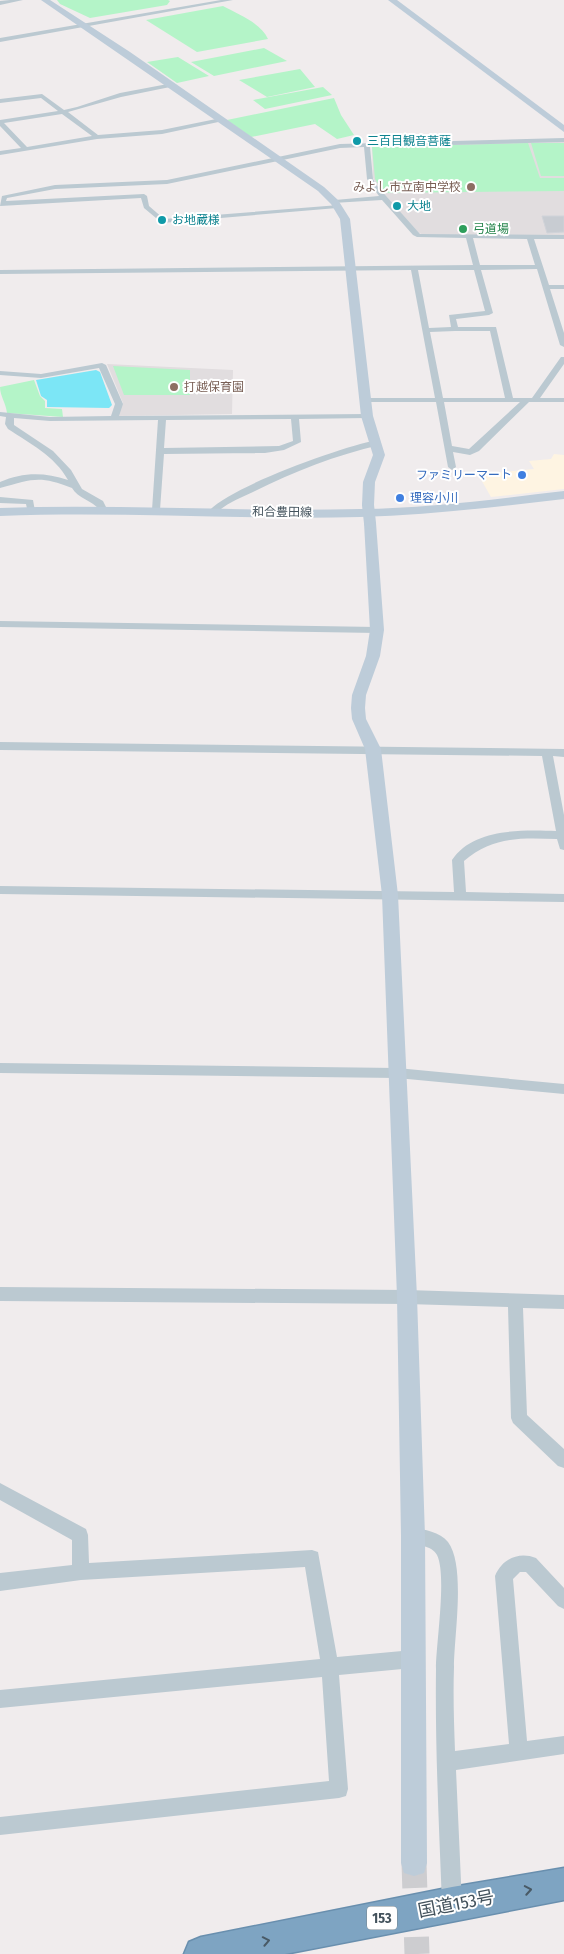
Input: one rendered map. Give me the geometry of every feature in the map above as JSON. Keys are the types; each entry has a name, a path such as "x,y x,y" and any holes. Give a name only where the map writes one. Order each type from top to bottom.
{"highway":[{"name":"国道153号","path":"201,1954 452,1904 564,1884"}],"street":[{"path":"0,3 20,0"},
{"path":"45,0 173,85 321,189 336,204 345,219 367,416 377,443 379,455 369,482 368,505 377,630 373,656 359,695 358,708 360,719 372,749 390,895 407,1298 413,1536 414,1863"},
{"path":"0,40 230,0"},
{"path":"392,0 564,129"},
{"path":"0,122 78,108 120,95 173,85"},
{"path":"0,101 42,96 97,137"},
{"path":"0,112 8,121"},
{"path":"0,153 97,137 162,132 221,120"},
{"path":"0,122 26,149"},
{"path":"383,198 162,221 146,207 144,196 1,203 4,197 29,191 55,187 167,182 340,146 564,140"},
{"path":"367,144 370,179 383,198 415,234 419,236 564,236"},
{"path":"455,329 452,317 486,315 489,313 469,236"},
{"path":"530,236 562,332 564,345"},
{"path":"0,272 539,267"},
{"path":"414,268 452,467"},
{"path":"546,287 564,287"},
{"path":"426,330 493,329 510,400"},
{"path":"448,448 470,452 476,449 530,400 564,360"},
{"path":"0,373 41,376 102,365 119,404 114,418"},
{"path":"365,400 564,400"},
{"path":"0,414 50,419 367,416"},
{"path":"11,414 9,424 11,427 50,453 68,472 74,486"},
{"path":"160,451 265,450 281,448 297,442 295,416"},
{"path":"156,510 162,418"},
{"path":"213,511 221,504 274,478 359,446 377,443"},
{"path":"0,485 34,475 58,477 74,486 83,495 100,503 104,509"},
{"name":"和合豊田線","path":"0,512 104,509 358,513 408,511 564,495"},
{"path":"0,500 30,502 31,511"},
{"path":"0,624 377,630"},
{"path":"0,746 372,749 564,753"},
{"path":"460,896 458,860 479,843 508,834 563,839 546,752"},
{"path":"0,890 564,898"},
{"path":"0,1068 397,1073 564,1090"},
{"path":"0,1294 407,1298 564,1302"},
{"path":"515,1301 519,1418 564,1460"},
{"path":"0,1491 80,1535 81,1572"},
{"path":"413,1536 429,1538 442,1547 446,1554 448,1570 445,1664 445,1762 452,1904"},
{"path":"0,1582 81,1572 312,1558 330,1667 339,1789 0,1826"},
{"path":"519,1751 504,1576 512,1566 523,1562 530,1564 564,1600"},
{"path":"0,1699 413,1659"},
{"path":"445,1762 564,1745"}],"shaded area":[{"name":"みよし市立南中学校","path":"564,142 564,235 424,235 419,233 383,195 373,178 372,145"},
{"name":"打越保育園","path":"107,364 233,370 232,414 117,416 123,403"},
{"path":"554,454 564,455 564,489 491,497 479,476 481,474 534,469 529,461 551,459"}],"green space":[{"path":"57,0 170,1 167,5 90,18 60,4"},
{"path":"223,6 255,24 265,33 268,39 197,52 146,20"},
{"path":"264,48 287,61 214,76 191,62"},
{"path":"178,57 209,76 177,83 147,62"},
{"path":"300,69 315,87 267,97 239,80"},
{"path":"323,87 332,95 265,109 253,100"},
{"path":"334,98 341,115 354,135 337,139 315,124 251,137 227,120"},
{"path":"528,143 540,178 564,178 564,191 384,193 375,179 372,147"},
{"path":"531,143 564,143 564,176 541,176"},
{"path":"113,366 190,370 190,395 124,395"},
{"path":"34,380 40,396 45,401 45,408 62,409 63,417 7,413 0,387"}],"water":[{"path":"96,370 100,372 112,405 109,408 47,407 47,400 41,396 36,380"}],"building":[{"path":"542,216 564,216 564,232 547,233"}],"tunnel":[{"path":"414,1863 417,1954"}],"place":[{"name":"三百目観音菩薩","path":"357,141"},
{"name":"みよし市立南中学校","path":"471,187"},
{"name":"大地","path":"397,206"},
{"name":"お地蔵様","path":"162,220"},
{"name":"弓道場","path":"463,229"},
{"name":"打越保育園","path":"174,387"},
{"name":"ファミリーマート","path":"522,475"},
{"name":"理容小川","path":"400,498"}]}
